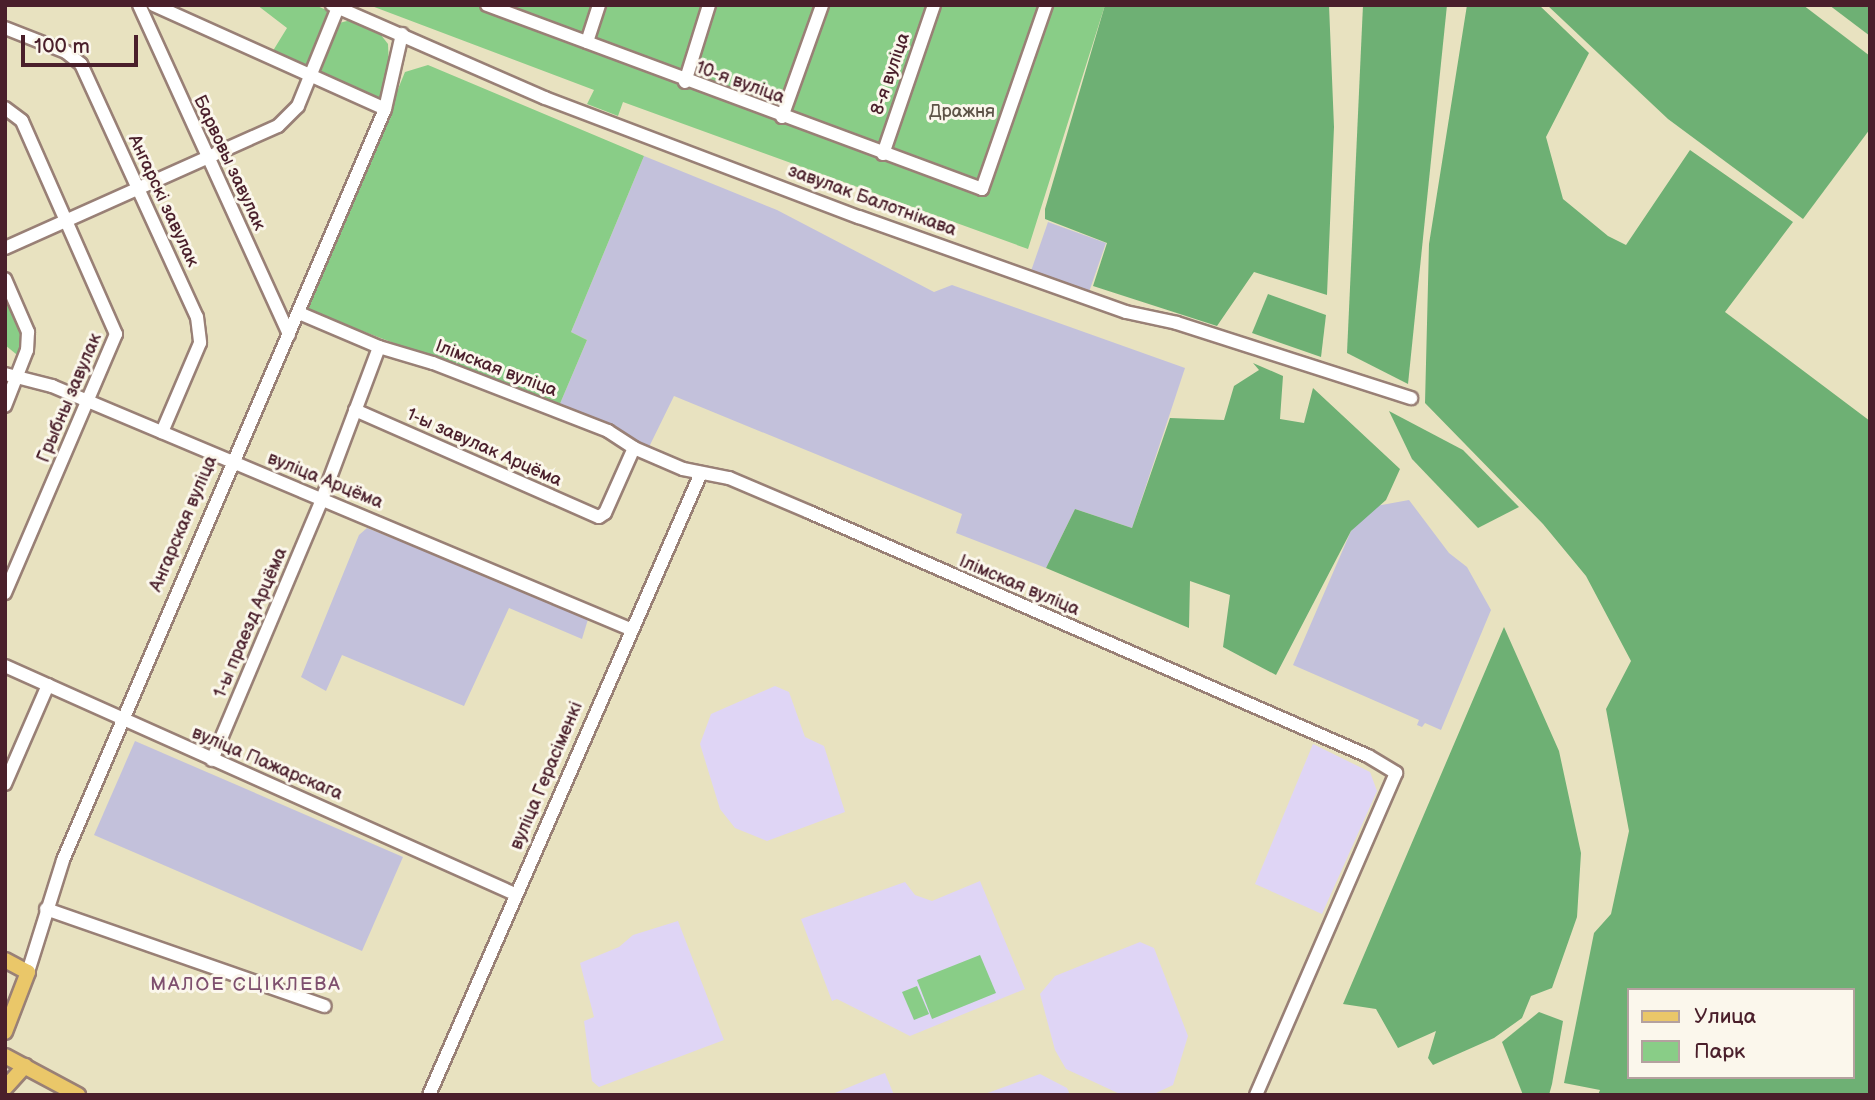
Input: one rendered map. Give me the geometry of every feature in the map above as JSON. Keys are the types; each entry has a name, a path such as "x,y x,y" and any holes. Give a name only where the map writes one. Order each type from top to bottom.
{"main road":[{"path":"6,961 28,972"},
{"name":"Ангарская вуліца","path":"5,1032 28,972"},
{"path":"5,1056 78,1095"},
{"path":"5,1087 26,1066"}],"street":[{"name":"Барвовы завулак","path":"139,5 289,334"},
{"path":"154,5 385,109"},
{"name":"10-я вуліца","path":"488,5 587,41 685,82 982,189 1046,5"},
{"path":"587,41 599,5"},
{"path":"685,82 709,5"},
{"path":"782,117 822,5"},
{"name":"8-я вуліца","path":"883,154 934,5"},
{"path":"5,248 206,155 278,126 298,106 312,76 336,6"},
{"name":"завулак Балотнікава","path":"336,6 545,98 859,217 1126,312 1177,323 1411,398"},
{"name":"Ангарскі завулак","path":"5,28 66,52 81,64 201,331 200,343 162,432"},
{"name":"Ангарская вуліца","path":"28,972 46,908 122,719 230,462 299,313 385,109 402,34"},
{"name":"Грыбны завулак","path":"5,108 22,121 116,334 5,593"},
{"path":"5,279 28,332 12,375 5,406"},
{"name":"Ілімская вуліца","path":"299,313 379,347 433,363 608,431 634,448 701,473 729,478 1368,756 1396,773 1256,1095"},
{"path":"323,499 379,347"},
{"name":"вуліца Арцёма","path":"12,375 162,432 630,629"},
{"name":"1-ы завулак Арцёма","path":"355,410 599,517 605,513 634,448"},
{"name":"вуліца Герасіменкі","path":"429,1095 630,629 701,473"},
{"name":"1-ы праезд Арцёма","path":"212,760 323,499"},
{"name":"вуліца Пажарскага","path":"5,666 515,894"},
{"path":"5,784 48,685"},
{"path":"46,908 325,1006"}],"shaded area":[{"path":"644,156 777,210 934,292 952,285 1185,368 1132,528 1075,509 1046,568 956,533 962,514 674,396 649,447 559,406 587,340 571,332"},
{"path":"1048,222 1106,243 1089,292 1031,271"},
{"path":"1409,500 1449,553 1467,567 1491,610 1441,730 1425,723 1422,727 1417,725 1419,720 1293,665 1351,531 1376,506"},
{"path":"367,528 589,616 582,639 509,608 464,706 342,655 326,691 301,677 359,535"},
{"path":"775,686 789,692 805,737 824,746 845,812 767,841 735,828 720,809 700,744 711,714"},
{"path":"135,741 403,857 362,951 94,835"},
{"path":"1313,744 1370,772 1377,791 1322,914 1255,884"},
{"path":"980,881 1025,989 910,1036 837,999 832,1001 801,919 905,882 915,895 932,901"},
{"path":"678,921 724,1040 599,1087 592,1081 584,1021 594,1017 580,963 619,947 633,935"},
{"path":"1140,942 1154,948 1188,1036 1173,1085 1152,1095 1122,1095 1066,1069 1055,1050 1040,994 1055,976"},
{"path":"885,1073 894,1095 830,1095 874,1077"},
{"path":"1040,1074 1067,1088 1070,1095 982,1095"}],"green space":[{"path":"257,5 315,5 333,13 312,72 271,54 287,28"},
{"name":"Дражня","path":"369,5 1105,5 1028,249 623,102 618,116 587,104 594,90"},
{"path":"1105,5 1329,5 1334,127 1327,295 1254,272 1217,326 1093,286 1107,243 1045,219 1045,209"},
{"path":"1363,5 1447,5 1408,384 1347,353"},
{"path":"1467,5 1539,5 1589,53 1546,137 1563,199 1608,236 1626,245 1690,150 1793,222 1725,312 1870,421 1870,1095 1598,1095 1600,1090 1564,1083 1594,933 1611,914 1629,831 1606,709 1631,661 1586,576 1543,524 1425,403 1429,244"},
{"path":"1547,5 1803,5 1870,56 1870,129 1803,219 1668,119"},
{"path":"1829,5 1870,5 1870,36"},
{"path":"351,20 381,35 388,44 389,67 381,103 319,77 339,23"},
{"path":"428,65 644,156 571,332 587,340 559,406 307,310 405,72"},
{"path":"5,289 23,336 21,353 16,354 5,345"},
{"path":"1268,294 1326,315 1321,357 1252,333"},
{"path":"1253,363 1283,376 1280,419 1304,423 1313,388 1400,469 1386,500 1351,531 1276,675 1223,647 1230,595 1190,581 1189,628 1046,568 1075,509 1132,528 1170,418 1224,420 1234,386 1259,370"},
{"path":"1389,411 1463,450 1519,507 1478,528 1412,459"},
{"path":"1504,627 1559,751 1581,853 1577,917 1552,988 1531,996 1522,1018 1494,1038 1433,1065 1428,1058 1436,1031 1398,1048 1376,1009 1343,1004"},
{"path":"980,955 996,993 932,1019 917,980"},
{"path":"917,986 929,1014 914,1020 902,992"},
{"path":"1539,1012 1563,1021 1552,1084 1549,1095 1523,1095 1502,1042"}],"district":[{"name":"МАЛОЕ СЦІКЛЕВА","path":"246,985"}]}
